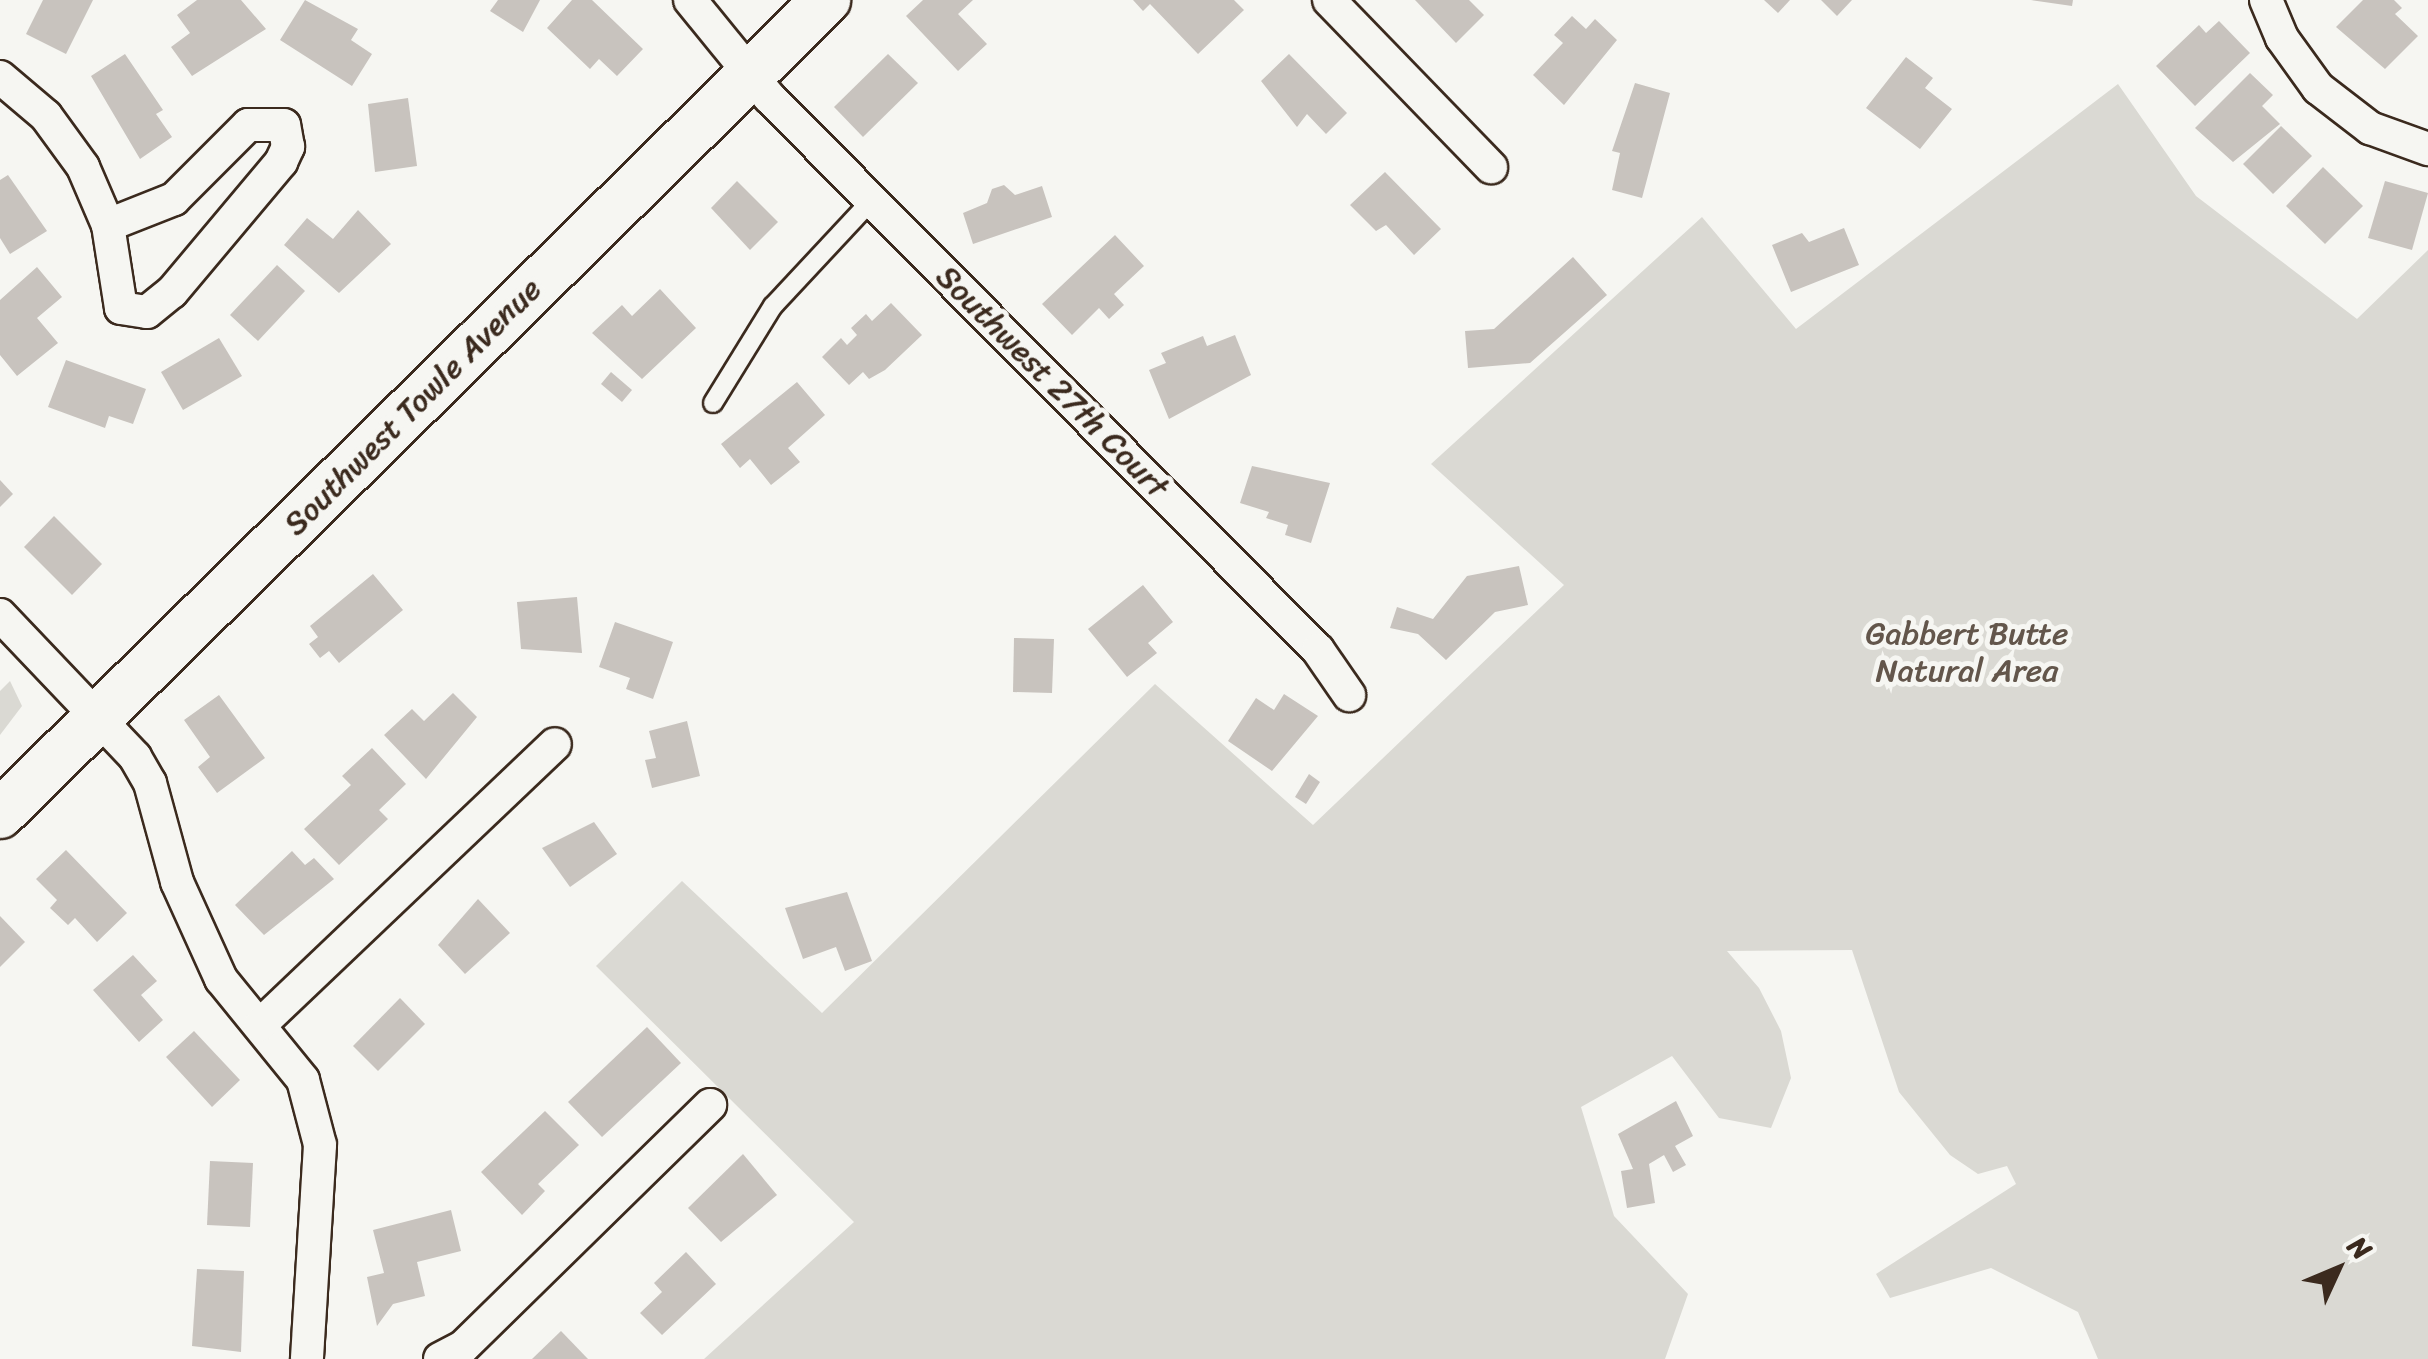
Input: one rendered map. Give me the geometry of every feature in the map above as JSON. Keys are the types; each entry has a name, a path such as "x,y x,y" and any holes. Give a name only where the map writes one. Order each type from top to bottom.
{"main road":[{"name":"Southwest Towle Avenue","path":"0,814 826,0"}],"street":[{"name":"Southwest 27th Court","path":"690,0 871,200 1318,650 1348,695"},
{"path":"1329,0 1491,167"},
{"path":"2266,0 2282,38 2318,88 2370,128 2428,149"},
{"path":"0,76 66,141 108,224 121,308 147,312 172,292 281,162 288,147 284,125 248,125 174,199 108,224"},
{"path":"0,615 98,718 150,783 193,920 221,978 303,1080 320,1145 307,1359"},
{"path":"260,1025 555,744"},
{"path":"440,1359 463,1347 710,1104"}],"lane":[{"path":"713,403 772,306 871,200"}],"green space":[{"name":"Gabbert Butte Natural Area","path":"2118,84 2196,196 2357,319 2428,250 2428,1359 2098,1359 2078,1312 1991,1268 1890,1298 1876,1274 2016,1184 2007,1166 1978,1174 1950,1155 1899,1092 1852,950 1727,951 1759,988 1781,1031 1791,1078 1771,1128 1719,1118 1672,1056 1581,1107 1614,1216 1688,1294 1665,1359 704,1359 854,1222 596,966 682,881 822,1013 1155,684 1313,825 1564,585 1431,464 1702,217 1796,329"},
{"path":"10,681 22,706 0,735 0,691"}],"building":[{"path":"43,0 93,0 66,54 26,34"},
{"path":"197,0 241,0 266,29 192,76 171,47 190,33 177,15"},
{"path":"305,0 358,29 351,40 372,54 352,86 280,40"},
{"path":"498,0 540,0 523,32 490,11"},
{"path":"572,0 592,0 643,49 617,76 599,59 590,69 547,28"},
{"path":"923,0 973,0 958,14 987,44 958,71 906,16"},
{"path":"1133,0 1234,0 1244,10 1198,54 1150,4 1143,11"},
{"path":"1415,0 1469,0 1484,15 1456,43"},
{"path":"1764,0 1790,0 1778,13"},
{"path":"1821,0 1852,0 1837,16"},
{"path":"2031,0 2073,0 2072,6"},
{"path":"2363,0 2394,0 2402,8 2395,14 2418,36 2385,69 2336,27"},
{"path":"1572,16 1586,29 1595,19 1617,40 1564,105 1533,75 1563,43 1554,35"},
{"path":"2219,21 2250,53 2195,106 2156,66 2199,25 2206,33"},
{"path":"125,54 163,110 156,114 172,137 140,159 91,76"},
{"path":"888,54 918,83 863,137 834,107"},
{"path":"1289,54 1347,113 1326,134 1307,114 1297,127 1261,81"},
{"path":"1906,57 1933,78 1925,88 1952,109 1920,149 1866,108"},
{"path":"2250,73 2273,95 2262,106 2280,124 2233,162 2195,128"},
{"path":"1635,83 1670,93 1642,198 1612,190 1620,153 1612,151"},
{"path":"408,98 417,166 375,172 368,104"},
{"path":"2281,126 2312,156 2273,194 2243,164"},
{"path":"2323,167 2363,206 2325,244 2286,206"},
{"path":"1385,172 1441,229 1414,255 1386,225 1376,231 1350,205"},
{"path":"8,175 47,231 10,254 0,238 0,180"},
{"path":"737,181 778,222 750,250 711,208"},
{"path":"2385,181 2428,193 2412,250 2368,238"},
{"path":"1004,185 1015,195 1042,186 1052,217 973,244 963,213 987,203 992,189"},
{"path":"358,210 391,244 339,293 284,245 307,218 333,239"},
{"path":"1844,228 1859,265 1791,292 1772,245 1802,233 1809,242"},
{"path":"1115,235 1144,266 1114,294 1124,305 1109,319 1099,308 1072,335 1042,304"},
{"path":"1573,257 1607,295 1530,363 1468,368 1465,331 1494,329"},
{"path":"277,265 305,291 258,341 230,315"},
{"path":"37,267 62,297 37,318 58,343 17,376 0,355 0,300"},
{"path":"660,289 696,328 642,379 592,333 622,305 632,316"},
{"path":"891,303 922,335 885,370 869,379 863,372 849,385 822,357 841,338 847,345 857,335 851,328 866,314 872,321"},
{"path":"1235,335 1251,375 1169,419 1149,370 1166,363 1161,353 1203,336 1207,346"},
{"path":"219,338 242,376 183,410 161,372"},
{"path":"66,360 146,389 133,424 109,416 105,428 48,407"},
{"path":"611,372 632,390 622,402 601,384"},
{"path":"797,382 825,415 788,448 800,462 771,485 750,459 740,468 721,444"},
{"path":"1252,466 1330,483 1311,543 1285,535 1288,525 1266,518 1269,512 1240,503"},
{"path":"0,480 13,494 0,507"},
{"path":"54,516 102,564 72,595 24,547"},
{"path":"1519,566 1528,605 1495,612 1446,660 1418,634 1390,628 1397,607 1433,619 1467,576"},
{"path":"373,574 403,610 339,663 329,651 320,658 309,644 318,637 310,626"},
{"path":"1143,585 1173,622 1148,643 1157,653 1127,677 1088,629"},
{"path":"577,597 582,653 521,649 517,602"},
{"path":"615,622 673,642 653,699 626,689 630,678 599,667"},
{"path":"1014,638 1054,639 1052,693 1013,692"},
{"path":"453,693 477,717 426,779 384,735 412,709 424,721"},
{"path":"1284,694 1318,716 1272,771 1228,741 1256,698 1274,710"},
{"path":"219,695 265,758 217,793 198,767 210,757 184,720"},
{"path":"687,721 700,776 652,788 645,760 656,758 649,731"},
{"path":"372,748 406,784 379,810 388,819 339,865 304,829 351,785 342,776"},
{"path":"1309,774 1320,782 1306,804 1295,797"},
{"path":"594,822 617,854 570,887 542,848"},
{"path":"66,850 127,913 97,942 75,918 68,925 50,908 57,900 36,879"},
{"path":"292,851 305,865 314,858 334,879 264,935 235,905"},
{"path":"847,892 872,961 845,971 836,947 803,959 785,908"},
{"path":"478,899 510,933 465,974 438,945"},
{"path":"0,916 25,942 0,967"},
{"path":"133,955 157,981 141,995 163,1020 139,1042 93,990"},
{"path":"400,998 425,1024 378,1071 353,1046"},
{"path":"647,1027 681,1063 602,1137 568,1102"},
{"path":"194,1031 240,1080 212,1107 166,1057"},
{"path":"1676,1101 1693,1136 1675,1146 1686,1165 1673,1172 1664,1155 1649,1164 1655,1203 1627,1208 1621,1171 1633,1169 1618,1134"},
{"path":"545,1111 579,1145 538,1184 545,1191 522,1215 481,1172"},
{"path":"743,1154 777,1195 721,1242 688,1208"},
{"path":"210,1161 253,1163 250,1227 207,1225"},
{"path":"451,1210 461,1251 417,1262 425,1296 393,1304 377,1326 367,1277 384,1273 373,1230"},
{"path":"686,1252 716,1284 662,1335 640,1313 662,1292 654,1283"},
{"path":"197,1269 244,1271 241,1352 192,1346"},
{"path":"561,1331 588,1359 532,1359"}]}
